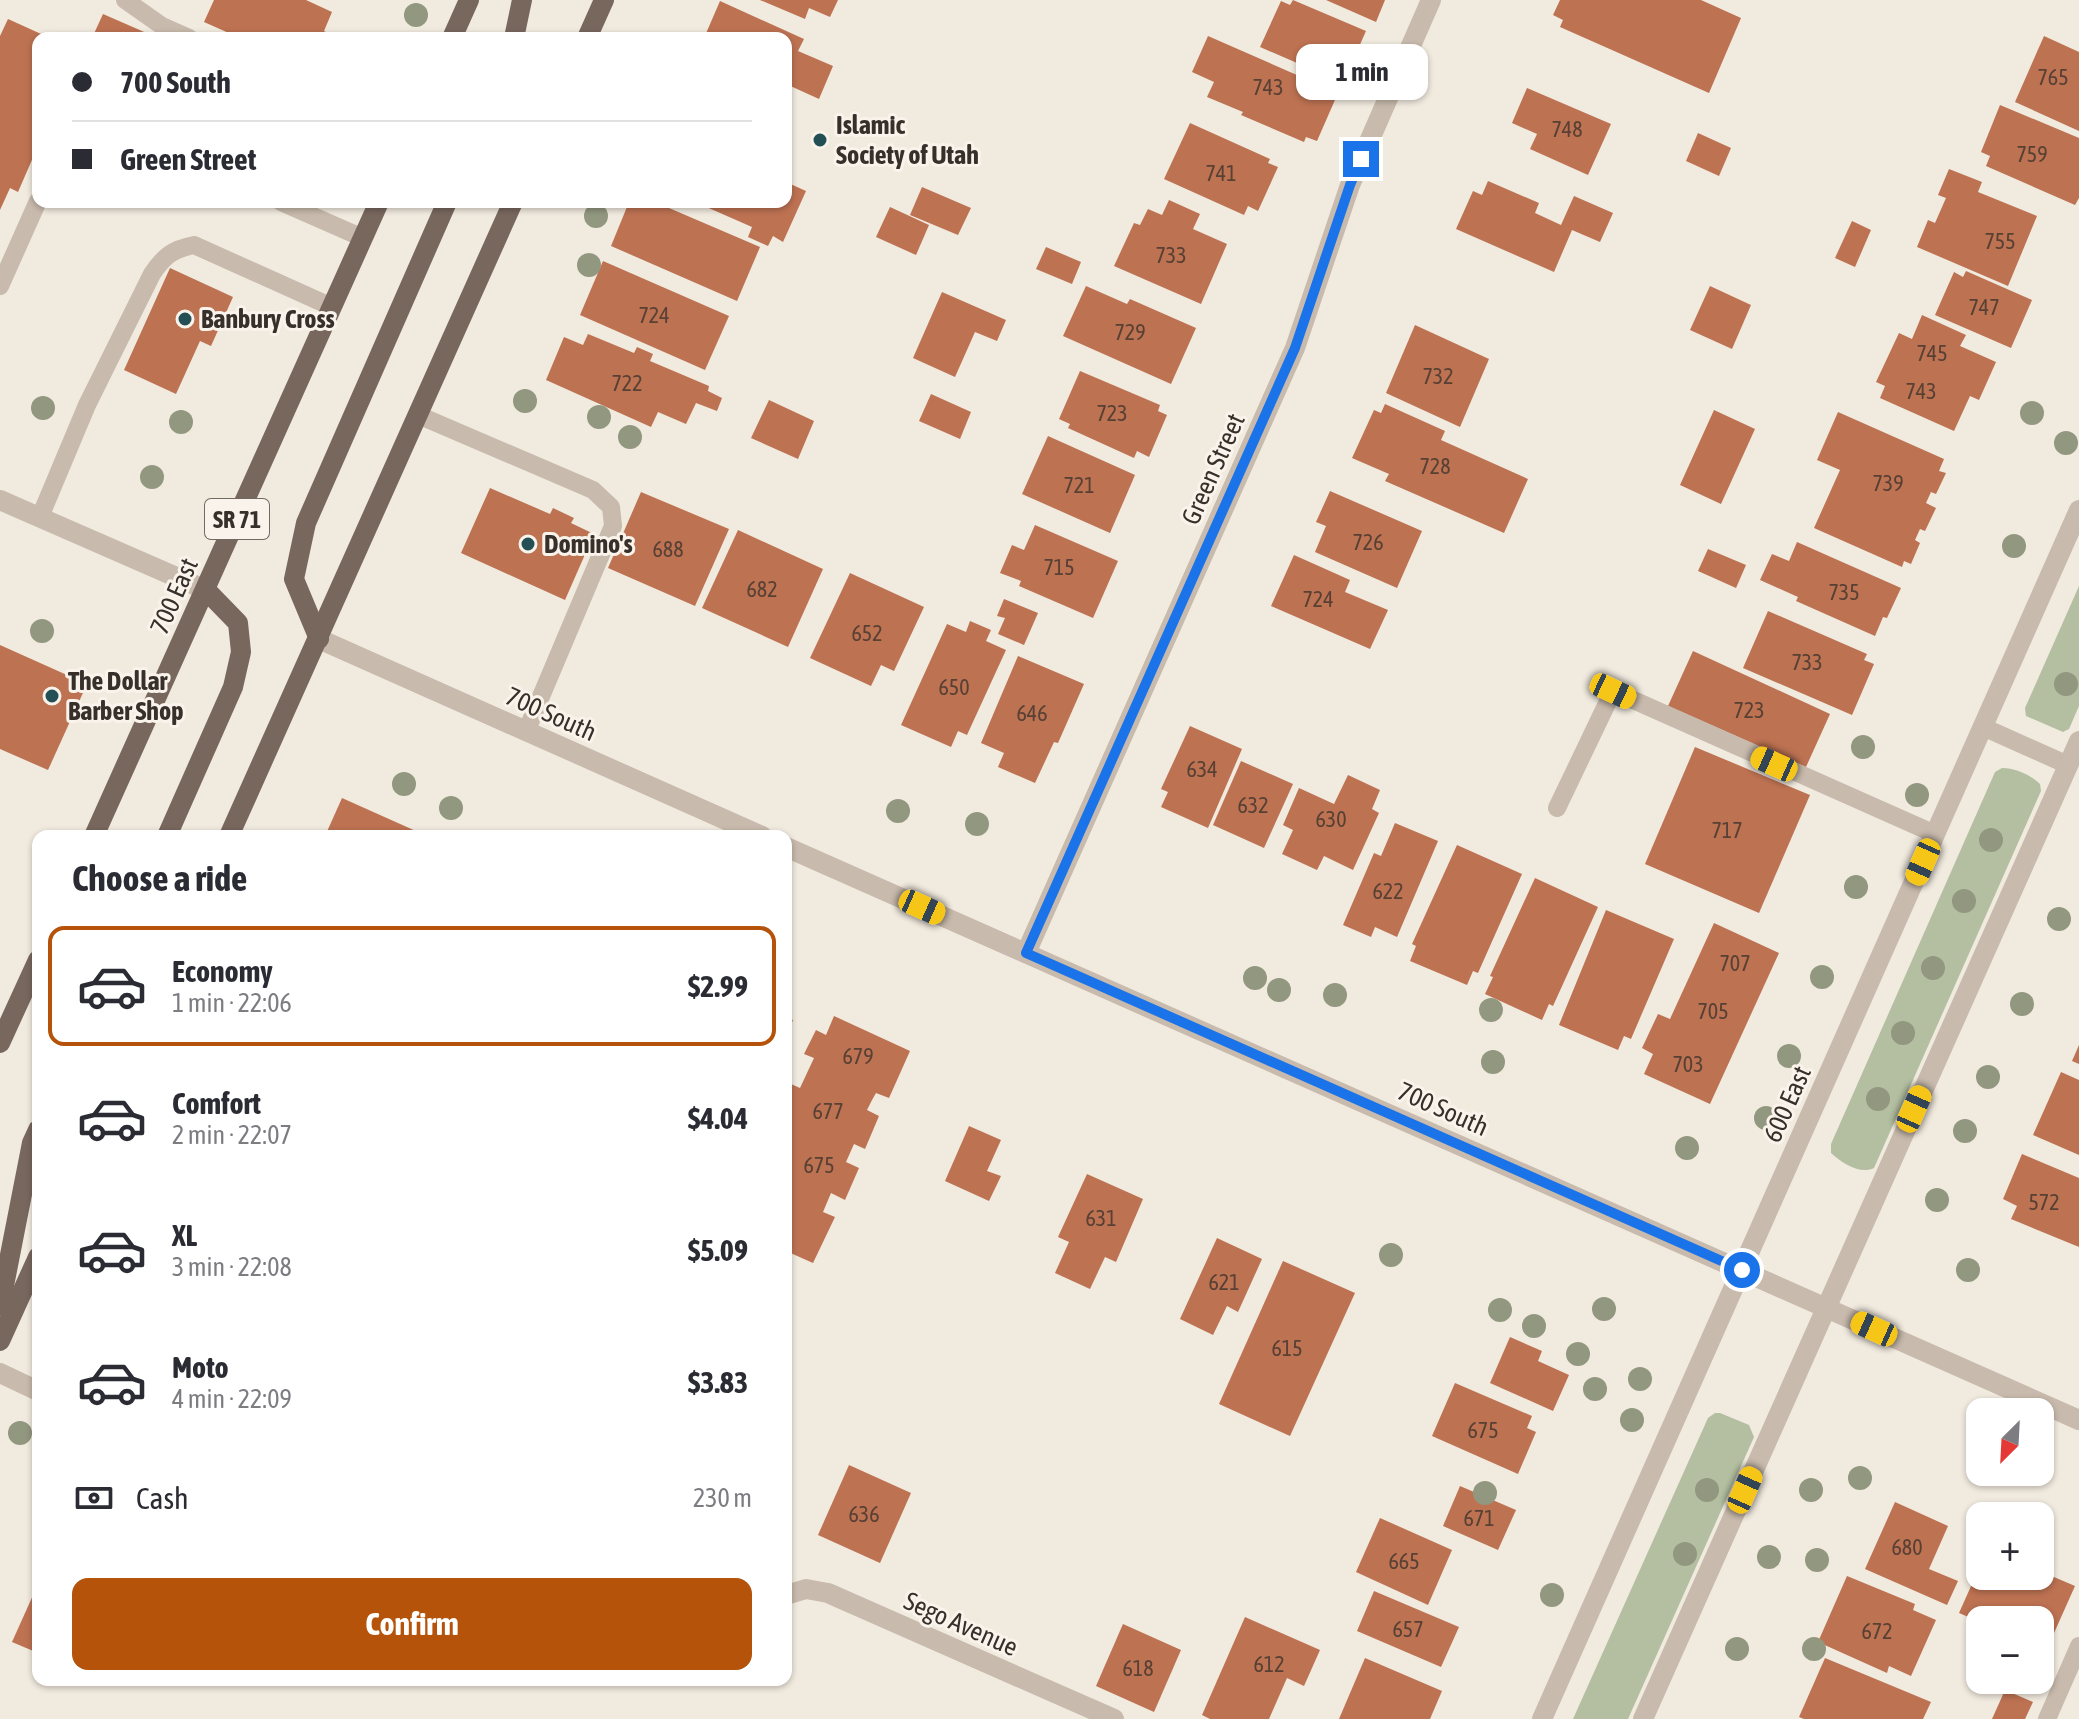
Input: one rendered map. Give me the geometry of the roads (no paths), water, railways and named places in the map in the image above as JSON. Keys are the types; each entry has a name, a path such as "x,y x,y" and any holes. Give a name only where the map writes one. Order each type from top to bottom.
{"main road":[{"path":"455,32 469,0"},
{"path":"515,32 522,0"},
{"path":"590,32 604,0"},
{"name":"700 East","path":"97,830 376,208"},
{"path":"319,639 294,579 306,523 444,208"},
{"path":"232,830 510,208"},
{"path":"170,830 233,687 241,652 238,623 206,590"},
{"path":"0,1043 32,973"},
{"path":"0,1306 32,1143"},
{"path":"0,1341 32,1270"}],"street":[{"name":"Green Street","path":"1026,953 1295,348 1350,185 1431,0"},
{"path":"0,500 206,590"},
{"name":"600 East","path":"1542,1719 2079,510"},
{"name":"700 South","path":"319,639 748,830"},
{"path":"1643,1719 2079,741"},
{"name":"700 South","path":"792,850 2079,1420"},
{"path":"0,1373 32,1388"},
{"name":"Sego Avenue","path":"792,1593 806,1589 828,1593 1114,1719"}],"lane":[{"path":"125,0 176,32"},
{"path":"0,286 35,208"},
{"path":"295,208 363,238"},
{"path":"40,517 87,405 164,256 178,248 194,245 332,307"},
{"path":"418,415 593,490 611,507 613,526 526,732"},
{"path":"1557,808 1613,691 1935,834"},
{"path":"1983,727 2068,765"},
{"path":"2047,1719 2079,1646"}],"place":[{"name":"Islamic Society of Utah","path":"820,140"},
{"name":"Banbury Cross","path":"185,319"},
{"name":"Domino's","path":"528,544"},
{"name":"The Dollar Barber Shop","path":"52,696"}]}
